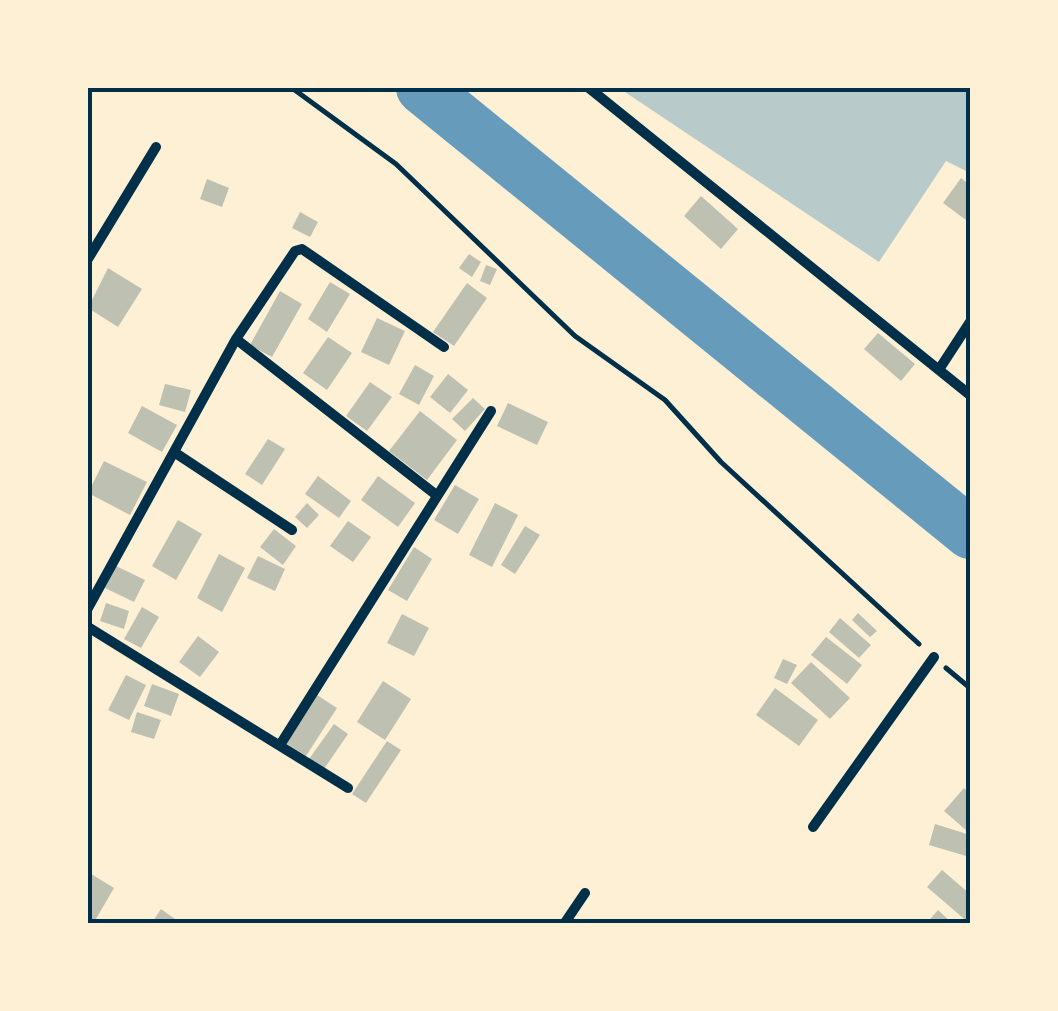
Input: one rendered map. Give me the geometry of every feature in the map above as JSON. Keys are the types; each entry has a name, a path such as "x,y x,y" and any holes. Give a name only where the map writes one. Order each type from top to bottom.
{"street":[{"path":"589,88 970,395"},
{"path":"88,260 156,147"},
{"path":"88,608 177,454 236,339 288,257 302,250 444,347"},
{"path":"940,368 970,322"},
{"path":"236,339 435,494"},
{"path":"280,745 435,494 491,411"},
{"path":"177,454 292,530"},
{"path":"88,626 348,788"},
{"path":"813,827 934,657"},
{"path":"564,924 585,893"}],"path":[{"path":"292,88 396,164 575,336 665,400 721,462 970,688"}],"shaded area":[{"path":"619,88 970,88 970,173 946,161 879,262"}],"building":[{"path":"961,178 970,185 970,223 943,203"},
{"path":"207,179 229,188 222,207 200,199"},
{"path":"701,196 738,229 721,249 684,216"},
{"path":"300,212 318,222 310,237 292,228"},
{"path":"469,254 481,262 472,277 459,268"},
{"path":"486,265 497,269 490,285 480,281"},
{"path":"108,268 142,289 118,327 88,308"},
{"path":"330,282 350,294 327,332 308,319"},
{"path":"467,283 487,298 454,346 433,332"},
{"path":"280,291 302,304 272,357 250,345"},
{"path":"377,318 405,331 389,365 361,352"},
{"path":"878,333 915,364 901,381 864,349"},
{"path":"328,337 352,353 327,390 303,373"},
{"path":"415,365 434,376 419,405 399,394"},
{"path":"448,374 468,390 450,413 430,397"},
{"path":"370,382 392,397 367,431 346,416"},
{"path":"165,384 191,390 185,412 159,405"},
{"path":"473,398 485,409 465,431 452,419"},
{"path":"508,403 548,422 537,445 497,426"},
{"path":"142,406 177,425 162,452 128,433"},
{"path":"420,411 457,440 427,480 389,451"},
{"path":"268,439 285,449 262,485 245,474"},
{"path":"104,461 147,482 130,515 88,493"},
{"path":"318,476 351,501 339,518 305,494"},
{"path":"378,476 415,503 398,527 361,500"},
{"path":"455,485 479,499 458,534 434,520"},
{"path":"307,503 319,515 307,528 295,517"},
{"path":"495,503 518,515 492,567 469,555"},
{"path":"178,520 202,534 176,580 152,566"},
{"path":"348,521 371,537 353,562 330,546"},
{"path":"525,526 540,535 515,574 501,565"},
{"path":"274,529 296,546 283,565 260,547"},
{"path":"414,547 432,559 407,601 388,590"},
{"path":"219,554 245,568 222,612 197,598"},
{"path":"258,556 285,569 275,591 247,578"},
{"path":"116,566 145,580 134,602 105,588"},
{"path":"106,603 129,611 124,629 100,621"},
{"path":"142,607 159,617 141,648 124,639"},
{"path":"858,613 877,631 870,637 852,620"},
{"path":"402,614 429,628 414,656 387,643"},
{"path":"840,618 871,645 859,658 829,632"},
{"path":"198,636 219,652 200,677 179,662"},
{"path":"826,637 862,665 847,684 811,655"},
{"path":"783,659 797,665 787,684 774,678"},
{"path":"811,662 850,698 830,719 791,683"},
{"path":"126,675 146,685 129,720 108,710"},
{"path":"383,681 411,699 385,740 357,722"},
{"path":"152,684 179,694 171,716 144,706"},
{"path":"775,688 818,720 799,746 756,715"},
{"path":"317,695 337,708 306,756 286,743"},
{"path":"137,712 161,720 154,739 131,732"},
{"path":"334,724 348,734 324,769 309,759"},
{"path":"387,741 401,750 366,803 352,794"},
{"path":"964,788 970,794 967,831 944,811"},
{"path":"935,824 970,835 966,856 929,845"},
{"path":"942,870 970,894 970,924 927,887"},
{"path":"88,872 114,888 93,924 88,924"},
{"path":"161,909 182,924 151,924"},
{"path":"938,910 953,924 926,924"}],"waterway":[{"path":"422,88 970,533"}]}
